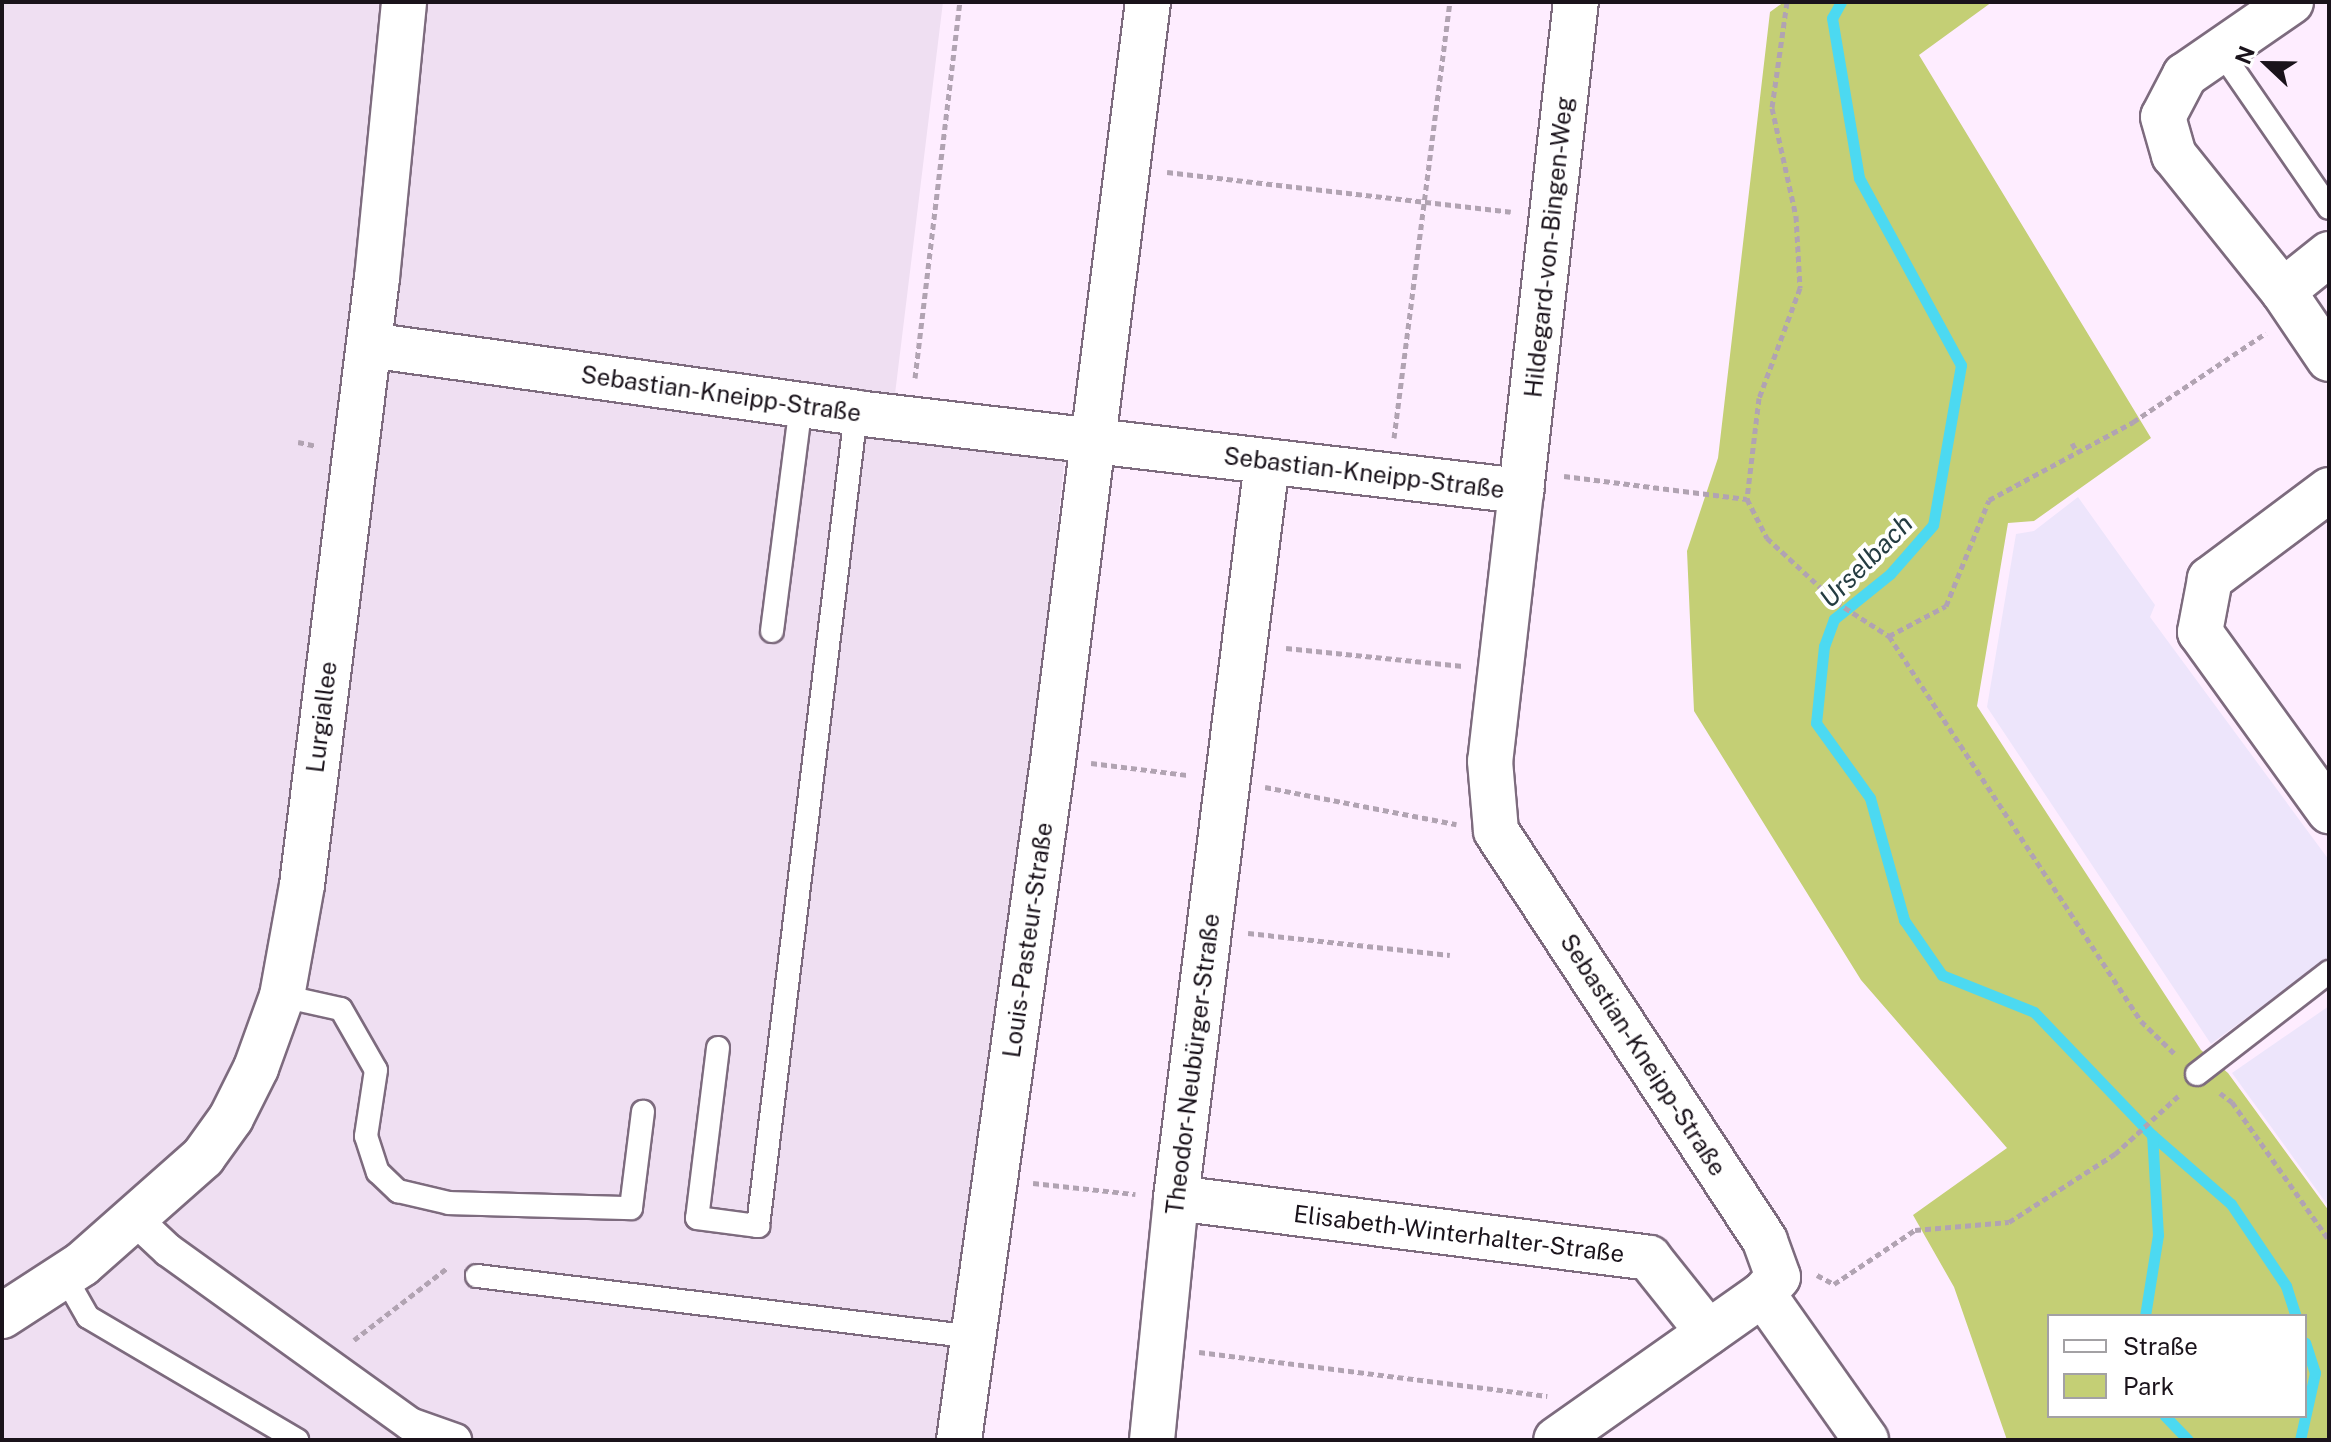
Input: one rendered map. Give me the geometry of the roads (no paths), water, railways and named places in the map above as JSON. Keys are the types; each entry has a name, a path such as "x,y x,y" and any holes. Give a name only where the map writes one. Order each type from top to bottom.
{"street":[{"name":"Lurgiallee","path":"2,1316 64,1275 136,1220 203,1157 231,1118 282,996 300,898 369,345 404,2"},
{"path":"1094,439 1148,2"},
{"name":"Hildegard-von-Bingen-Weg","path":"1522,481 1576,2"},
{"path":"2291,2 2222,53 2185,75 2163,117 2174,155 2290,302 2329,359"},
{"path":"2290,302 2329,254"},
{"name":"Sebastian-Kneipp-Straße","path":"369,345 856,413 1094,439 1389,478 1522,481 1503,670 1490,761 1496,831 1765,1241 1770,1286 1866,1440"},
{"name":"Louis-Pasteur-Straße","path":"959,1440 1094,439"},
{"name":"Theodor-Neubürger-Straße","path":"1152,1440 1176,1198 1267,462"},
{"path":"2329,490 2210,579 2200,632 2329,811"},
{"name":"Elisabeth-Winterhalter-Straße","path":"1176,1198 1649,1258 1708,1332"},
{"path":"136,1220 168,1250 410,1424 455,1440"},
{"path":"1564,1434 1770,1286"}],"lane":[{"path":"2222,53 2329,208"},
{"path":"772,631 801,405"},
{"path":"718,1048 697,1218 758,1226 856,413"},
{"path":"2191,1082 2329,972"},
{"path":"282,996 341,1009 376,1070 366,1136 378,1172 398,1191 449,1203 631,1208 643,1112"},
{"path":"64,1275 88,1317 297,1440"},
{"path":"477,1276 971,1337"}],"waterway":[{"name":"Urselbach","path":"1841,2 1832,18 1859,178 1961,365 1933,525 1890,574 1834,619 1824,646 1816,723 1870,798 1904,920 1942,975 2034,1012 2152,1135 2231,1204 2286,1286 2295,1314"},
{"name":"Urselbach","path":"2145,1314 2158,1235 2152,1135"},
{"name":"Urselbach","path":"2307,1349 2315,1373 2307,1409"},
{"name":"Urselbach","path":"2167,1418 2188,1440"},
{"name":"Urselbach","path":"2300,1440 2305,1418"}]}
